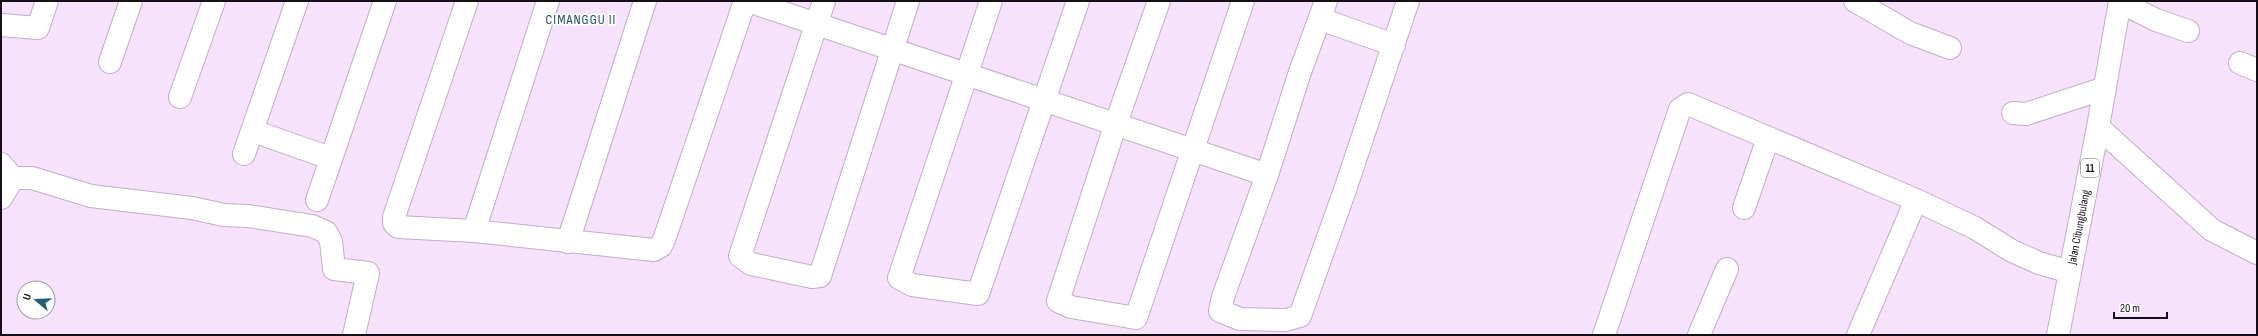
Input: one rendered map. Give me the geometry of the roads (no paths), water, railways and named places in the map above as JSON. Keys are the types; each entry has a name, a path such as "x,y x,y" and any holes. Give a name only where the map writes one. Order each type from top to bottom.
{"main road":[{"path":"1,25 38,28 47,1"},
{"path":"110,62 132,1"},
{"path":"180,97 214,1"},
{"path":"244,154 297,1"},
{"path":"317,200 330,158 385,1"},
{"path":"467,1 394,216 394,223 398,227 474,232 654,250 661,246 746,1 893,48 1267,175"},
{"path":"474,232 548,1"},
{"path":"568,242 645,1"},
{"path":"824,1 740,256 751,264 812,277 820,276 908,1"},
{"path":"991,1 899,278 912,285 978,294 1078,1"},
{"path":"1159,1 1116,123 1058,301 1070,307 1136,318 1242,1"},
{"path":"1394,45 1323,10 1300,72 1267,175 1220,311 1240,319 1286,320 1300,316 1346,187 1394,45 1408,1"},
{"path":"1855,1 1910,33 1950,48"},
{"path":"2116,3 2156,20 2188,31"},
{"name":"Jalan Cibungbulang","path":"2058,335 2105,88 2116,3"},
{"path":"2013,113 2026,114 2105,88"},
{"path":"1604,335 1680,109 1688,104 1916,200 1975,228 2019,254 2053,268 2070,272"},
{"path":"2098,127 2212,230 2257,253"},
{"path":"253,131 330,158"},
{"path":"1744,208 1768,138"},
{"path":"1,198 7,171 91,196 192,208 224,215 248,216 312,226 326,232 331,241 334,269 368,273 354,335"},
{"path":"1858,335 1916,200"},
{"path":"1699,335 1727,268"}],"district":[{"name":"CIMANGGU II","path":"581,19"}]}
